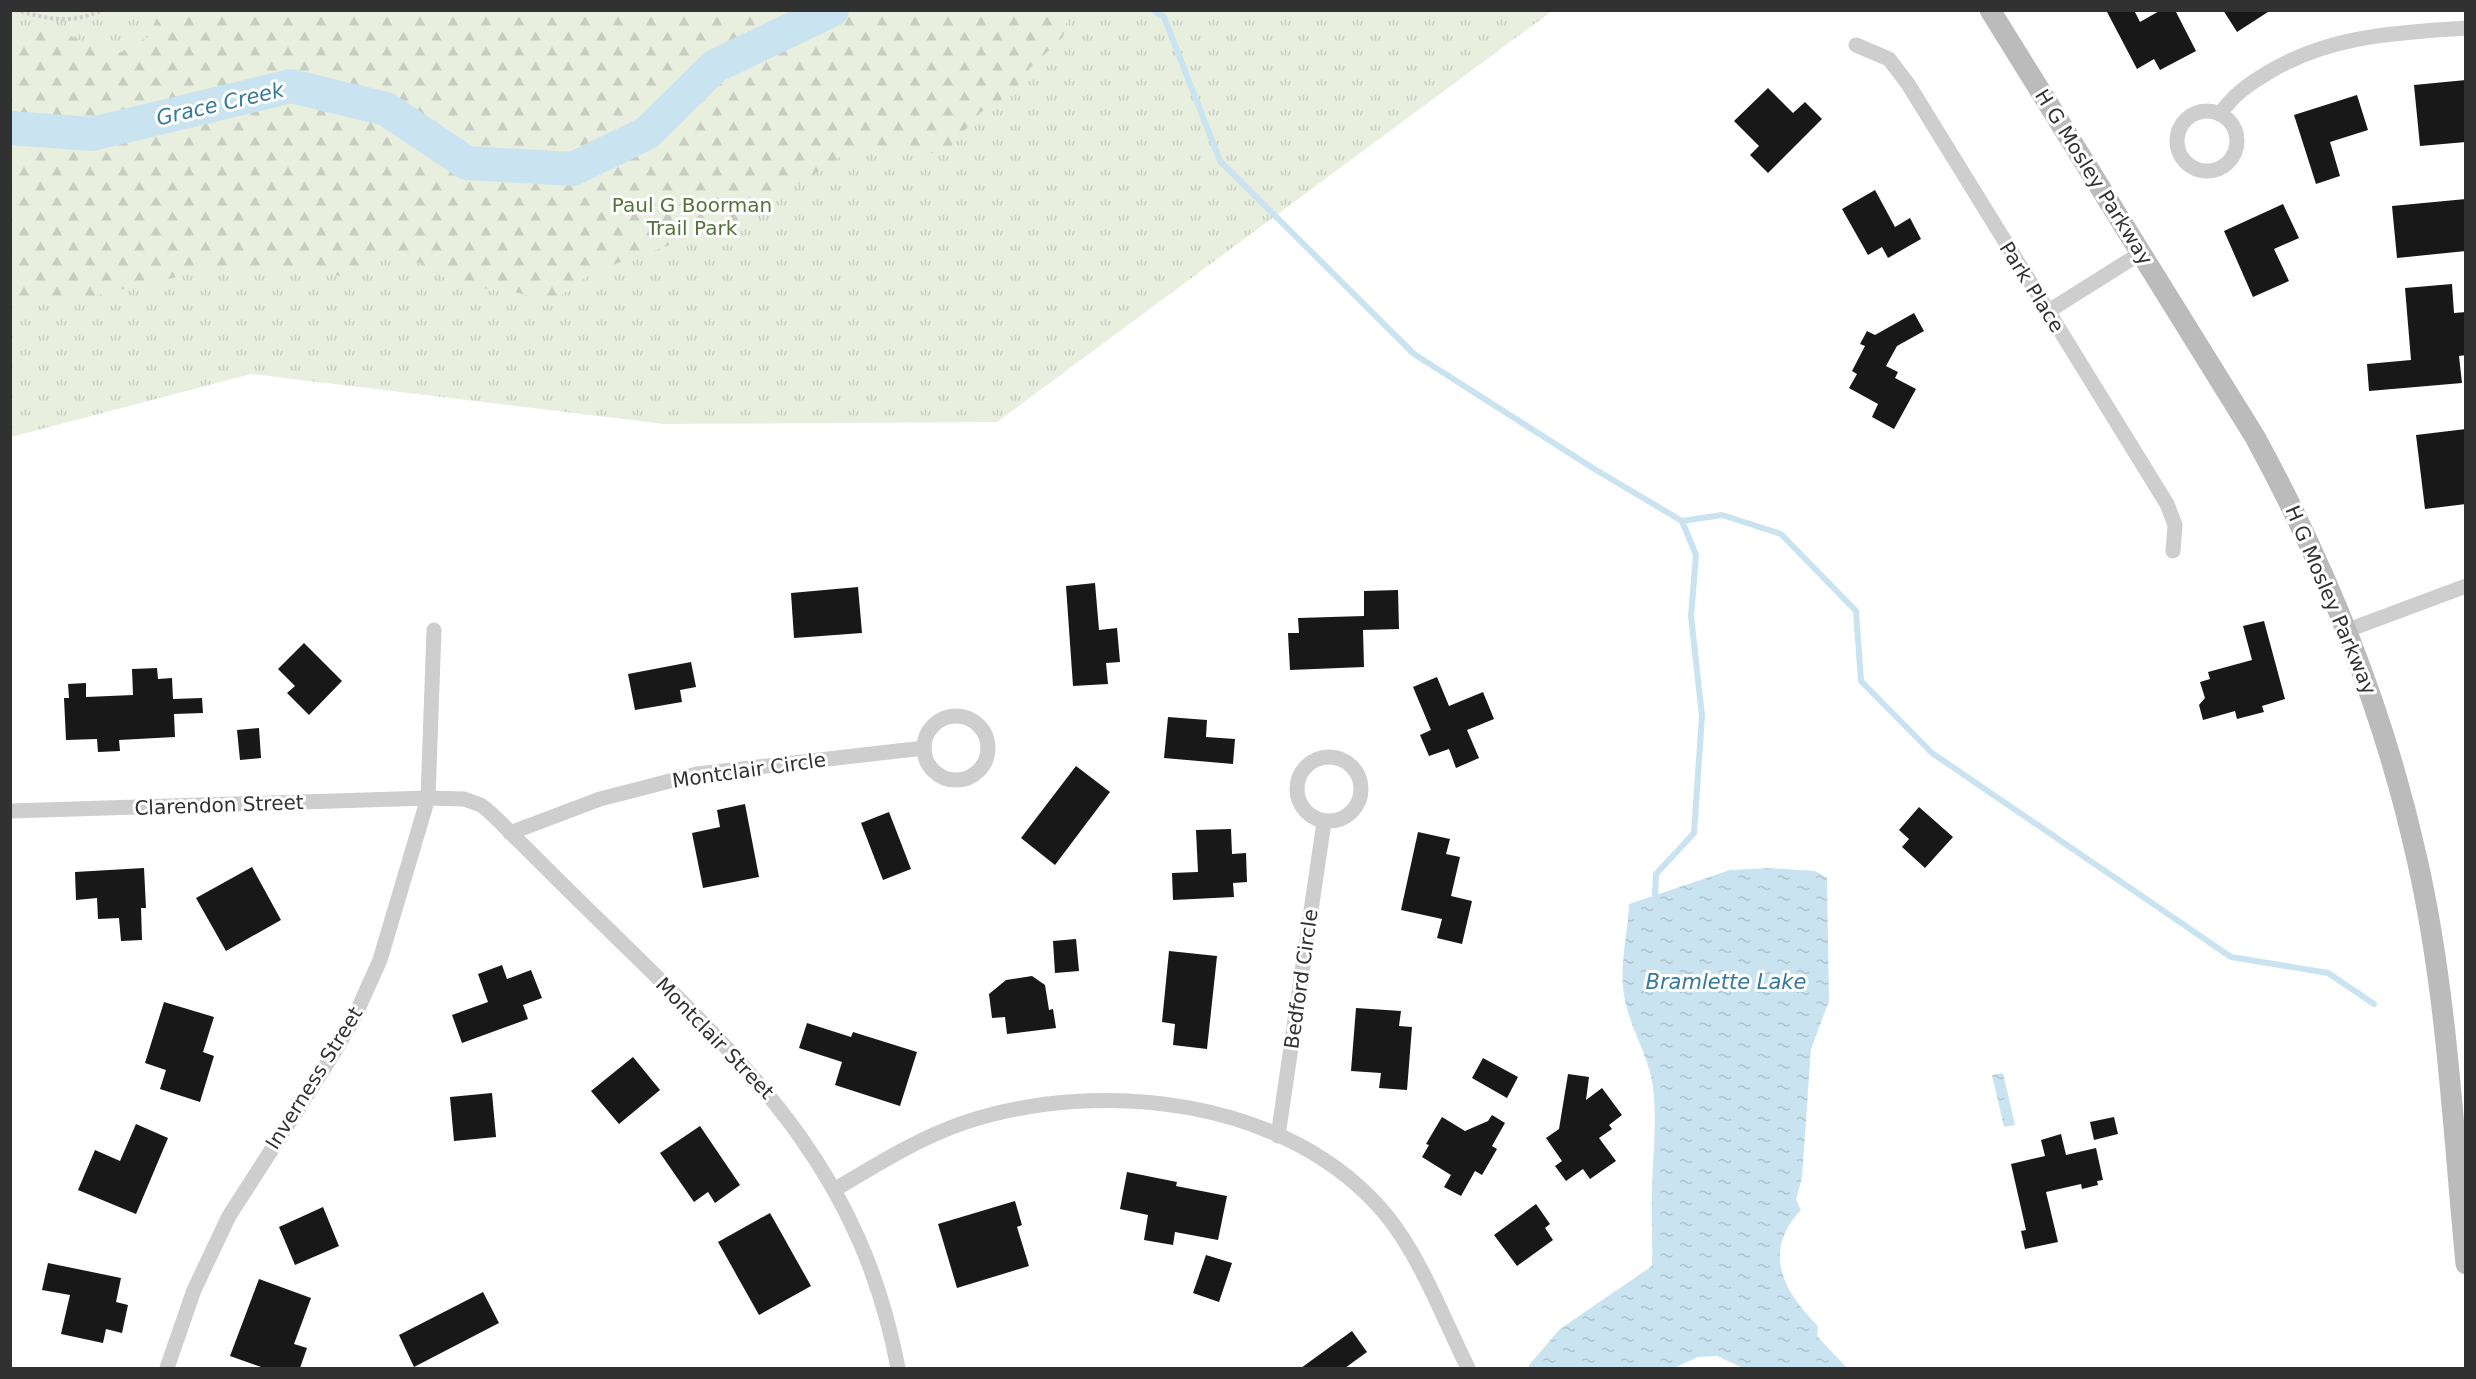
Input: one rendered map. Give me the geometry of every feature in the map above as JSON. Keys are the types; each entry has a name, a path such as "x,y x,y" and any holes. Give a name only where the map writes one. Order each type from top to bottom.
{"main road":[{"name":"H G Mosley Parkway","path":"1990,10 2276,476 2294,509 2348,630 2378,711 2418,859 2445,1034 2466,1264"}],"street":[{"path":"2220,114 2245,86 2294,57 2314,49 2379,34 2466,28"},
{"name":"Park Place","path":"1856,45 1882,55 1901,73 2167,504 2175,525 2173,551"},
{"path":"2201,111 2220,114 2235,128 2237,150 2232,159 2215,171 2194,169 2186,164 2177,147 2180,128 2185,120 2201,111"},
{"path":"2047,312 2141,253"},
{"path":"2348,630 2466,586"},
{"name":"Inverness Street","path":"166,1368 200,1274 229,1216 330,1059 368,989 385,944 428,798 434,630"},
{"path":"959,716 978,725 988,743 984,764 969,777 959,780 939,775 932,768 924,748 931,729 939,722 959,716"},
{"name":"Montclair Circle","path":"510,834 600,800 697,774 924,748"},
{"path":"1333,757 1351,766 1359,777 1361,791 1358,804 1349,815 1337,821 1324,822 1306,813 1299,801 1296,788 1299,775 1308,764 1320,758 1333,757"},
{"name":"Clarendon Street","path":"10,811 428,798"},
{"name":"Montclair Street","path":"428,798 464,799 476,802 695,1015 754,1077 796,1128 834,1190 859,1238 879,1289 898,1368"},
{"name":"Bedford Circle","path":"1278,1136 1324,822"},
{"path":"834,1190 896,1153 940,1132 987,1116 1062,1103 1112,1101 1175,1106 1244,1124 1278,1136 1334,1168 1372,1200 1388,1218 1408,1248 1468,1368"}],"path":[{"path":"15,10 57,21 73,21 103,10"}],"green space":[{"path":"1069,10 1063,37 1029,69 1013,93 981,112 943,155 896,147 851,150 745,219 595,271 550,303 519,293 458,285 416,261 388,255 363,276 349,278 302,268 225,266 93,296 11,298 11,29 35,28 64,33 106,52 121,52 148,37 160,11"},
{"name":"Paul G Boorman Trail Park","path":"11,11 1552,11 997,422 664,424 251,374 11,437"}],"water":[{"name":"Bramlette Lake","path":"1769,868 1815,871 1827,878 1829,1001 1811,1049 1802,1177 1796,1200 1801,1210 1789,1226 1782,1241 1780,1256 1787,1285 1795,1299 1818,1326 1817,1336 1847,1368 1743,1368 1717,1356 1698,1357 1674,1368 1529,1368 1529,1365 1560,1329 1652,1266 1654,1100 1651,1075 1630,1019 1624,995 1623,961 1629,904 1730,870"},
{"path":"2003,1073 2015,1125 2004,1127 1992,1075"}],"building":[{"path":"2106,10 2134,10 2140,22 2161,10 2175,10 2196,51 2160,70 2154,59 2137,69"},
{"path":"2223,10 2271,10 2237,32"},
{"path":"2466,80 2466,142 2420,146 2414,85"},
{"path":"1768,88 1793,113 1805,102 1822,119 1768,173 1750,155 1759,146 1734,121"},
{"path":"2357,95 2368,130 2330,142 2340,176 2316,184 2294,115"},
{"path":"1875,190 1895,227 1910,218 1921,239 1888,258 1882,247 1868,255 1842,209"},
{"path":"2466,199 2466,251 2397,258 2392,206"},
{"path":"2283,204 2299,238 2274,249 2289,281 2253,297 2224,231"},
{"path":"2452,284 2454,313 2466,312 2466,355 2459,356 2462,383 2369,391 2367,364 2411,360 2405,288"},
{"path":"1914,313 1924,331 1897,346 1886,366 1898,372 1895,378 1916,389 1894,429 1872,417 1878,404 1849,388 1857,374 1852,371 1865,346 1860,344 1867,331 1875,335"},
{"path":"2466,429 2466,504 2425,509 2416,435"},
{"path":"1095,583 1099,630 1117,628 1120,662 1106,663 1108,684 1073,686 1066,586"},
{"path":"858,587 862,633 794,638 791,593"},
{"path":"1398,590 1399,629 1363,630 1364,667 1290,670 1288,633 1299,633 1298,618 1364,616 1364,591"},
{"path":"2264,621 2285,699 2262,706 2264,712 2237,719 2235,711 2203,720 2199,705 2205,698 2200,682 2210,679 2208,672 2252,660 2243,626"},
{"path":"304,643 342,681 309,715 287,693 295,686 278,669"},
{"path":"691,662 696,687 680,690 682,702 635,710 628,674"},
{"path":"157,668 158,679 172,678 173,699 202,698 203,713 174,714 175,737 119,740 120,751 98,752 97,739 66,740 64,698 69,698 68,684 86,683 86,697 133,695 132,669"},
{"path":"1437,677 1449,706 1483,692 1494,719 1467,730 1479,758 1456,768 1449,749 1429,756 1420,735 1431,730 1413,687"},
{"path":"1168,717 1207,720 1206,737 1235,739 1233,764 1164,758"},
{"path":"259,728 261,758 240,760 237,730"},
{"path":"1076,766 1110,792 1055,865 1021,838"},
{"path":"745,804 759,877 703,888 692,833 720,827 717,810"},
{"path":"1919,807 1953,837 1925,868 1902,847 1909,839 1899,830"},
{"path":"889,812 911,869 883,880 861,823"},
{"path":"1231,829 1232,854 1246,853 1247,882 1233,883 1234,897 1173,900 1172,873 1198,872 1196,830"},
{"path":"1418,832 1450,839 1446,854 1460,857 1451,896 1472,901 1462,944 1437,938 1442,919 1401,910"},
{"path":"252,867 281,920 226,951 196,898"},
{"path":"144,868 146,908 141,908 142,940 121,941 119,918 98,919 97,898 76,900 75,872"},
{"path":"1076,939 1079,971 1055,973 1053,941"},
{"path":"1169,951 1217,956 1207,1049 1173,1045 1175,1024 1162,1022"},
{"path":"502,965 507,979 531,970 542,998 523,1005 528,1019 462,1043 452,1015 488,1002 478,974"},
{"path":"1032,976 1045,985 1049,1010 1053,1009 1056,1028 1007,1034 1005,1017 992,1018 989,994 1006,980"},
{"path":"164,1002 214,1017 203,1052 214,1056 200,1102 160,1089 166,1070 145,1063"},
{"path":"1356,1008 1401,1011 1399,1026 1412,1027 1407,1090 1379,1088 1381,1073 1351,1071"},
{"path":"807,1023 851,1037 853,1032 917,1052 900,1106 835,1085 842,1062 799,1048"},
{"path":"633,1057 660,1090 619,1124 591,1091"},
{"path":"1483,1058 1518,1077 1507,1098 1472,1078"},
{"path":"1568,1074 1589,1077 1586,1100 1602,1088 1622,1115 1609,1125 1612,1129 1599,1138 1616,1161 1590,1179 1583,1169 1566,1181 1555,1166 1562,1161 1546,1138 1559,1129"},
{"path":"492,1093 496,1137 454,1141 450,1097"},
{"path":"1492,1115 1505,1123 1492,1146 1497,1149 1482,1175 1475,1171 1461,1196 1444,1187 1451,1175 1422,1157 1429,1145 1426,1144 1442,1117 1465,1131 1488,1121"},
{"path":"2114,1117 2118,1134 2094,1140 2090,1122"},
{"path":"136,1124 168,1138 136,1214 78,1190 95,1150 120,1161"},
{"path":"700,1126 740,1185 715,1203 708,1192 694,1202 660,1153"},
{"path":"2061,1134 2066,1155 2096,1148 2103,1180 2097,1181 2098,1185 2082,1189 2081,1184 2046,1192 2058,1242 2025,1249 2021,1231 2026,1230 2011,1164 2045,1156 2041,1140"},
{"path":"1127,1172 1177,1182 1176,1186 1227,1196 1218,1240 1175,1232 1173,1245 1144,1240 1148,1215 1120,1209"},
{"path":"1015,1201 1022,1225 1017,1227 1029,1266 957,1288 938,1224"},
{"path":"1536,1204 1550,1224 1545,1228 1553,1240 1517,1266 1494,1235"},
{"path":"323,1207 339,1246 295,1265 279,1227"},
{"path":"770,1213 811,1286 759,1315 718,1242"},
{"path":"1206,1255 1232,1263 1219,1302 1193,1293"},
{"path":"48,1263 121,1278 116,1302 128,1305 122,1333 106,1329 103,1343 61,1334 70,1295 42,1290"},
{"path":"259,1279 311,1298 294,1344 307,1348 300,1368 264,1368 230,1356"},
{"path":"483,1292 499,1323 414,1367 399,1335"},
{"path":"1352,1331 1367,1352 1345,1368 1301,1368"}],"waterway":[{"name":"Grace Creek","path":"10,128 92,134 291,86 386,109 467,163 573,169 647,133 715,66 832,10"},
{"path":"1153,10 1164,17 1220,161 1414,354 1596,470 1682,521 1722,515 1781,534 1856,611 1861,681 1932,753 2231,957 2328,973 2374,1004"},
{"path":"1655,896 1656,874 1694,833 1702,716 1691,616 1696,555 1682,521"}]}
